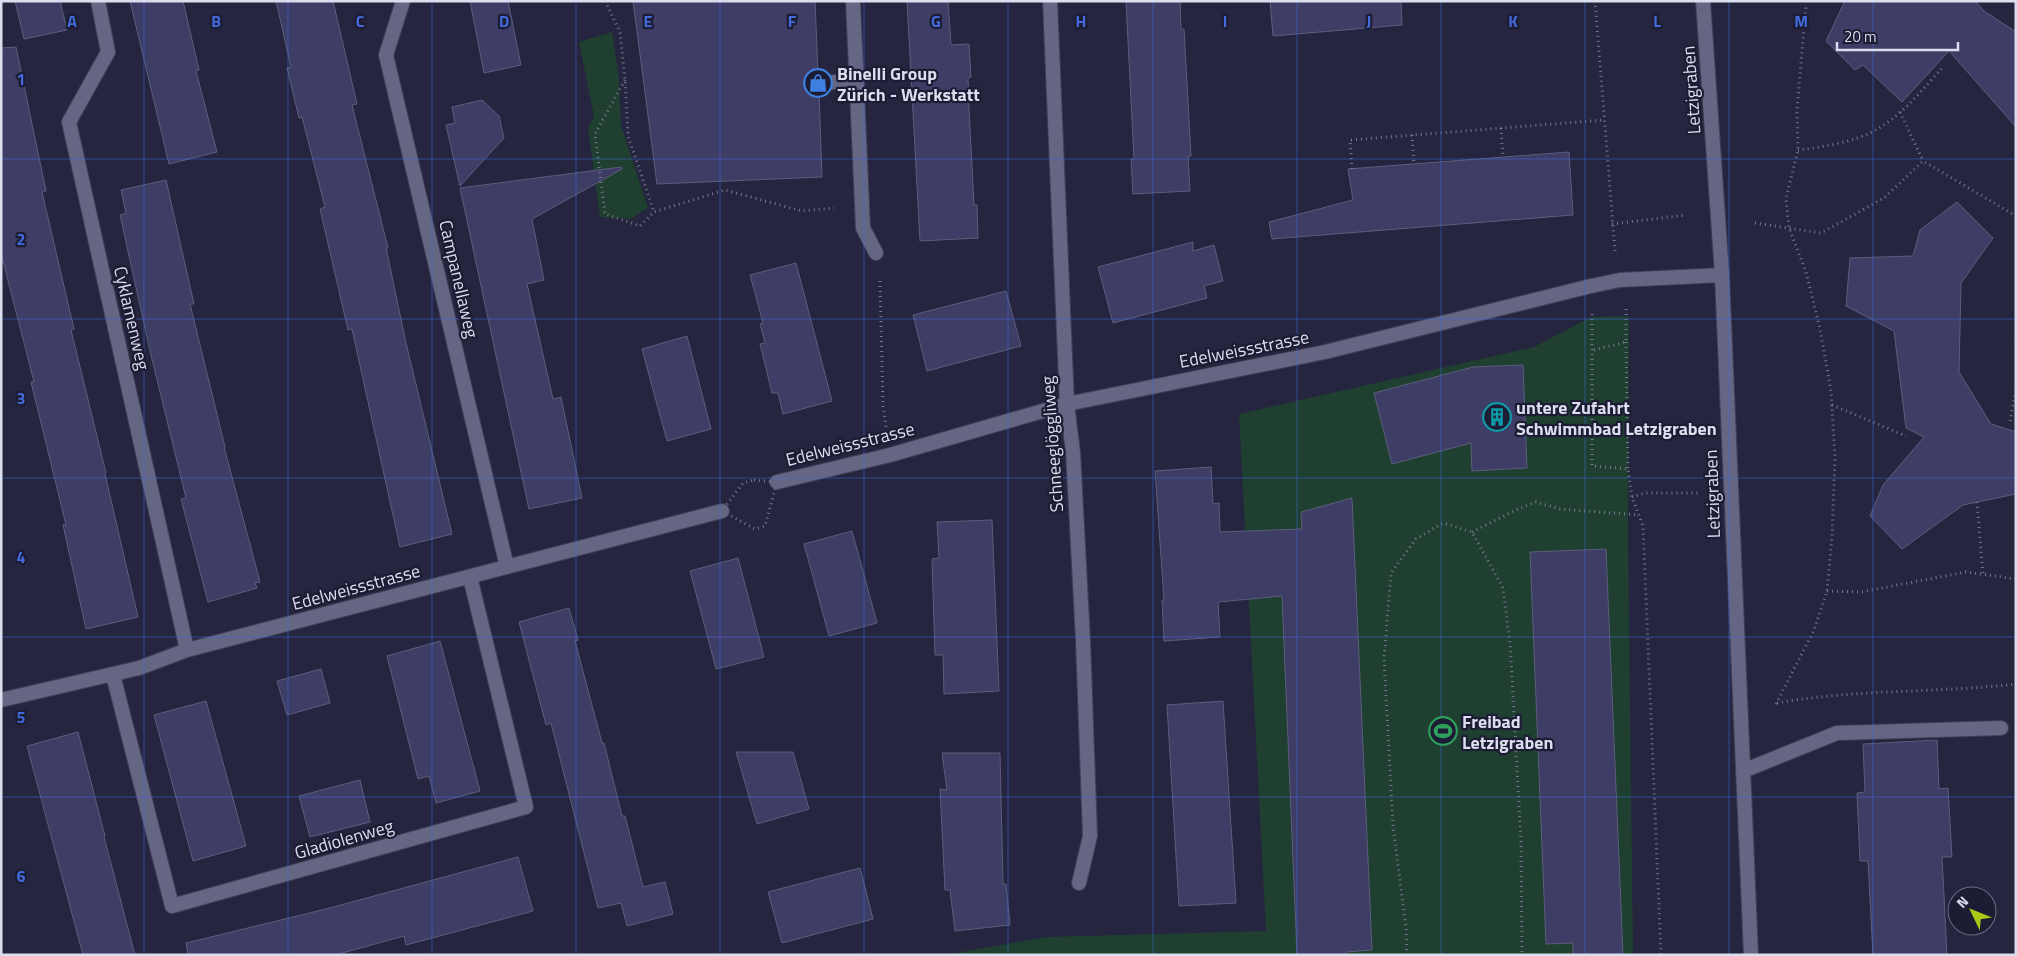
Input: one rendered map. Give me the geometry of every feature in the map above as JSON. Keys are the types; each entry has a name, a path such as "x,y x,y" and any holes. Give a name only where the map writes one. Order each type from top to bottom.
{"street":[{"name":"Cyklamenweg","path":"98,1 108,52 69,122 187,650"},
{"name":"Campanellaweg","path":"403,1 386,55 507,566"},
{"path":"853,1 863,228 876,253"},
{"name":"Schneeglöggliweg","path":"1050,1 1067,404 1073,452 1082,620 1090,836 1078,883"},
{"name":"Letzigraben","path":"1702,1 1722,275 1751,955"},
{"path":"818,83 857,81"},
{"name":"Edelweissstrasse","path":"777,482 890,455 1067,404 1325,352 1591,286 1620,280 1722,275"},
{"name":"Edelweissstrasse","path":"1,700 140,668 187,650 722,511"},
{"name":"Gladiolenweg","path":"113,675 172,906 526,807 470,576"},
{"path":"1743,771 1837,733 2001,728"}],"path":[{"path":"605,1 620,32 626,79 628,136 654,212"},
{"path":"1595,1 1615,254"},
{"path":"1806,5 1797,110 1798,150 1786,198 1789,228 1806,272 1820,329 1832,405 1834,457 1832,538 1827,591 1814,630 1776,704 1806,698 1971,689 2016,684"},
{"path":"1798,150 1834,146 1879,129 1900,112 1943,67"},
{"path":"626,79 595,134 604,214 640,226 654,212 725,190 802,211 862,205"},
{"path":"1900,112 1923,161 2016,216"},
{"path":"1352,169 1350,140 1604,120"},
{"path":"1501,128 1503,157"},
{"path":"1412,135 1414,164"},
{"path":"1755,223 1821,233 1884,198 1923,161"},
{"path":"1612,224 1686,215"},
{"path":"876,253 882,290 883,406 890,455"},
{"path":"1591,286 1594,350 1592,466 1628,469"},
{"path":"1626,304 1628,469 1632,497 1643,526 1644,536 1661,955"},
{"path":"1594,350 1626,342"},
{"path":"2010,421 2016,390"},
{"path":"1832,405 1906,436"},
{"name":"Edelweissstrasse","path":"754,480 777,482 765,526 755,530 722,511 743,483 754,480"},
{"path":"1632,497 1645,492 1701,493"},
{"path":"1472,532 1536,502 1560,509 1639,515"},
{"path":"1977,502 1983,574"},
{"path":"1407,955 1406,928 1392,826 1384,659 1391,573 1416,540 1443,523 1472,532 1504,588 1510,643 1520,831 1522,955"},
{"path":"1827,591 1861,592 1966,572 2016,578"}],"green space":[{"path":"612,32 619,78 621,125 648,208 631,219 600,217 588,128 594,116 579,42"},
{"name":"Freibad Letzigraben","path":"1629,316 1628,532 1633,955 944,955 1047,937 1266,931 1239,414 1534,347 1591,317"}],"building":[{"path":"15,1 60,1 67,30 24,39"},
{"path":"130,1 183,1 199,70 196,71 217,152 169,164"},
{"path":"276,1 333,1 357,104 352,105 388,248 386,248 406,343 452,534 400,547 352,329 348,330 320,209 325,207 302,117 299,118 287,68 291,67"},
{"path":"470,1 508,1 521,65 484,73"},
{"path":"633,1 815,1 818,74 813,76 809,83 811,88 819,92 822,177 657,184"},
{"path":"907,1 948,1 951,45 969,44 971,77 968,78 969,109 974,205 977,205 978,238 920,241"},
{"path":"1126,1 1180,1 1181,29 1184,29 1191,156 1188,156 1190,191 1133,194 1131,159 1134,159"},
{"path":"1270,1 1401,1 1402,25 1273,36"},
{"path":"1845,1 1975,1 1984,11 2016,32 2016,127 1949,51 1902,102 1863,65 1855,70 1826,41"},
{"path":"16,47 46,191 42,192 74,329 71,330 106,473 138,617 86,629 63,525 66,525 31,382 34,382 1,253 1,48"},
{"path":"482,100 499,116 504,138 460,186 446,125 455,123 452,107"},
{"path":"1569,152 1573,215 1272,239 1269,222 1353,200 1348,169"},
{"path":"621,167 622,169 532,219 544,280 527,284 553,399 561,397 582,498 529,509 460,188"},
{"path":"166,180 194,304 190,304 224,447 260,582 255,583 257,588 208,602 181,499 186,498 151,355 120,215 126,213 121,190"},
{"path":"1957,202 1993,238 1961,283 1959,372 1991,424 2016,432 2016,494 1963,505 1902,549 1870,516 1883,485 1924,437 1906,428 1894,331 1846,306 1850,258 1913,256 1920,230"},
{"path":"1193,242 1193,251 1214,245 1223,281 1204,286 1207,298 1113,323 1098,267"},
{"path":"796,263 832,401 783,414 778,393 772,393 760,344 765,343 760,324 763,323 750,275"},
{"path":"1006,291 1021,346 927,371 913,315"},
{"path":"687,336 711,429 667,441 642,349"},
{"path":"1523,365 1527,468 1472,471 1471,443 1392,464 1374,393 1473,367"},
{"path":"1211,467 1213,504 1219,503 1220,532 1302,529 1301,512 1352,498 1372,950 1346,952 1346,955 1297,955 1282,596 1218,602 1220,637 1164,641 1162,600 1164,600 1155,471"},
{"path":"992,520 999,691 944,694 943,655 935,655 932,559 939,558 937,522"},
{"path":"852,531 877,623 829,636 804,544"},
{"path":"1606,549 1623,955 1573,955 1573,943 1546,944 1530,552"},
{"path":"738,558 764,657 716,669 690,571"},
{"path":"569,608 578,640 575,641 602,743 604,743 622,816 625,816 643,887 665,882 673,914 627,926 621,903 598,908 551,723 546,725 519,622"},
{"path":"440,641 480,791 436,803 429,776 418,779 387,656"},
{"path":"321,669 330,703 287,715 277,681"},
{"path":"206,701 246,846 193,861 154,715"},
{"path":"1223,701 1236,903 1179,906 1167,705"},
{"path":"78,732 135,955 83,955 27,746"},
{"path":"1937,740 1939,789 1948,788 1952,857 1942,857 1947,955 1873,955 1868,861 1860,861 1857,793 1865,792 1863,744"},
{"path":"736,752 793,752 809,809 757,824"},
{"path":"942,753 1000,753 1003,884 1006,884 1010,925 955,931 950,890 945,890 940,789 947,790"},
{"path":"360,780 370,822 310,837 299,796"},
{"path":"518,857 533,911 406,945 404,936 335,955 188,955 186,943 326,909"},
{"path":"860,868 873,919 782,943 768,892"}],"place":[{"name":"Binelli Group Zürich - Werkstatt","path":"818,83"},
{"name":"untere Zufahrt Schwimmbad Letzigraben","path":"1497,417"},
{"name":"Freibad Letzigraben","path":"1443,731"}]}
